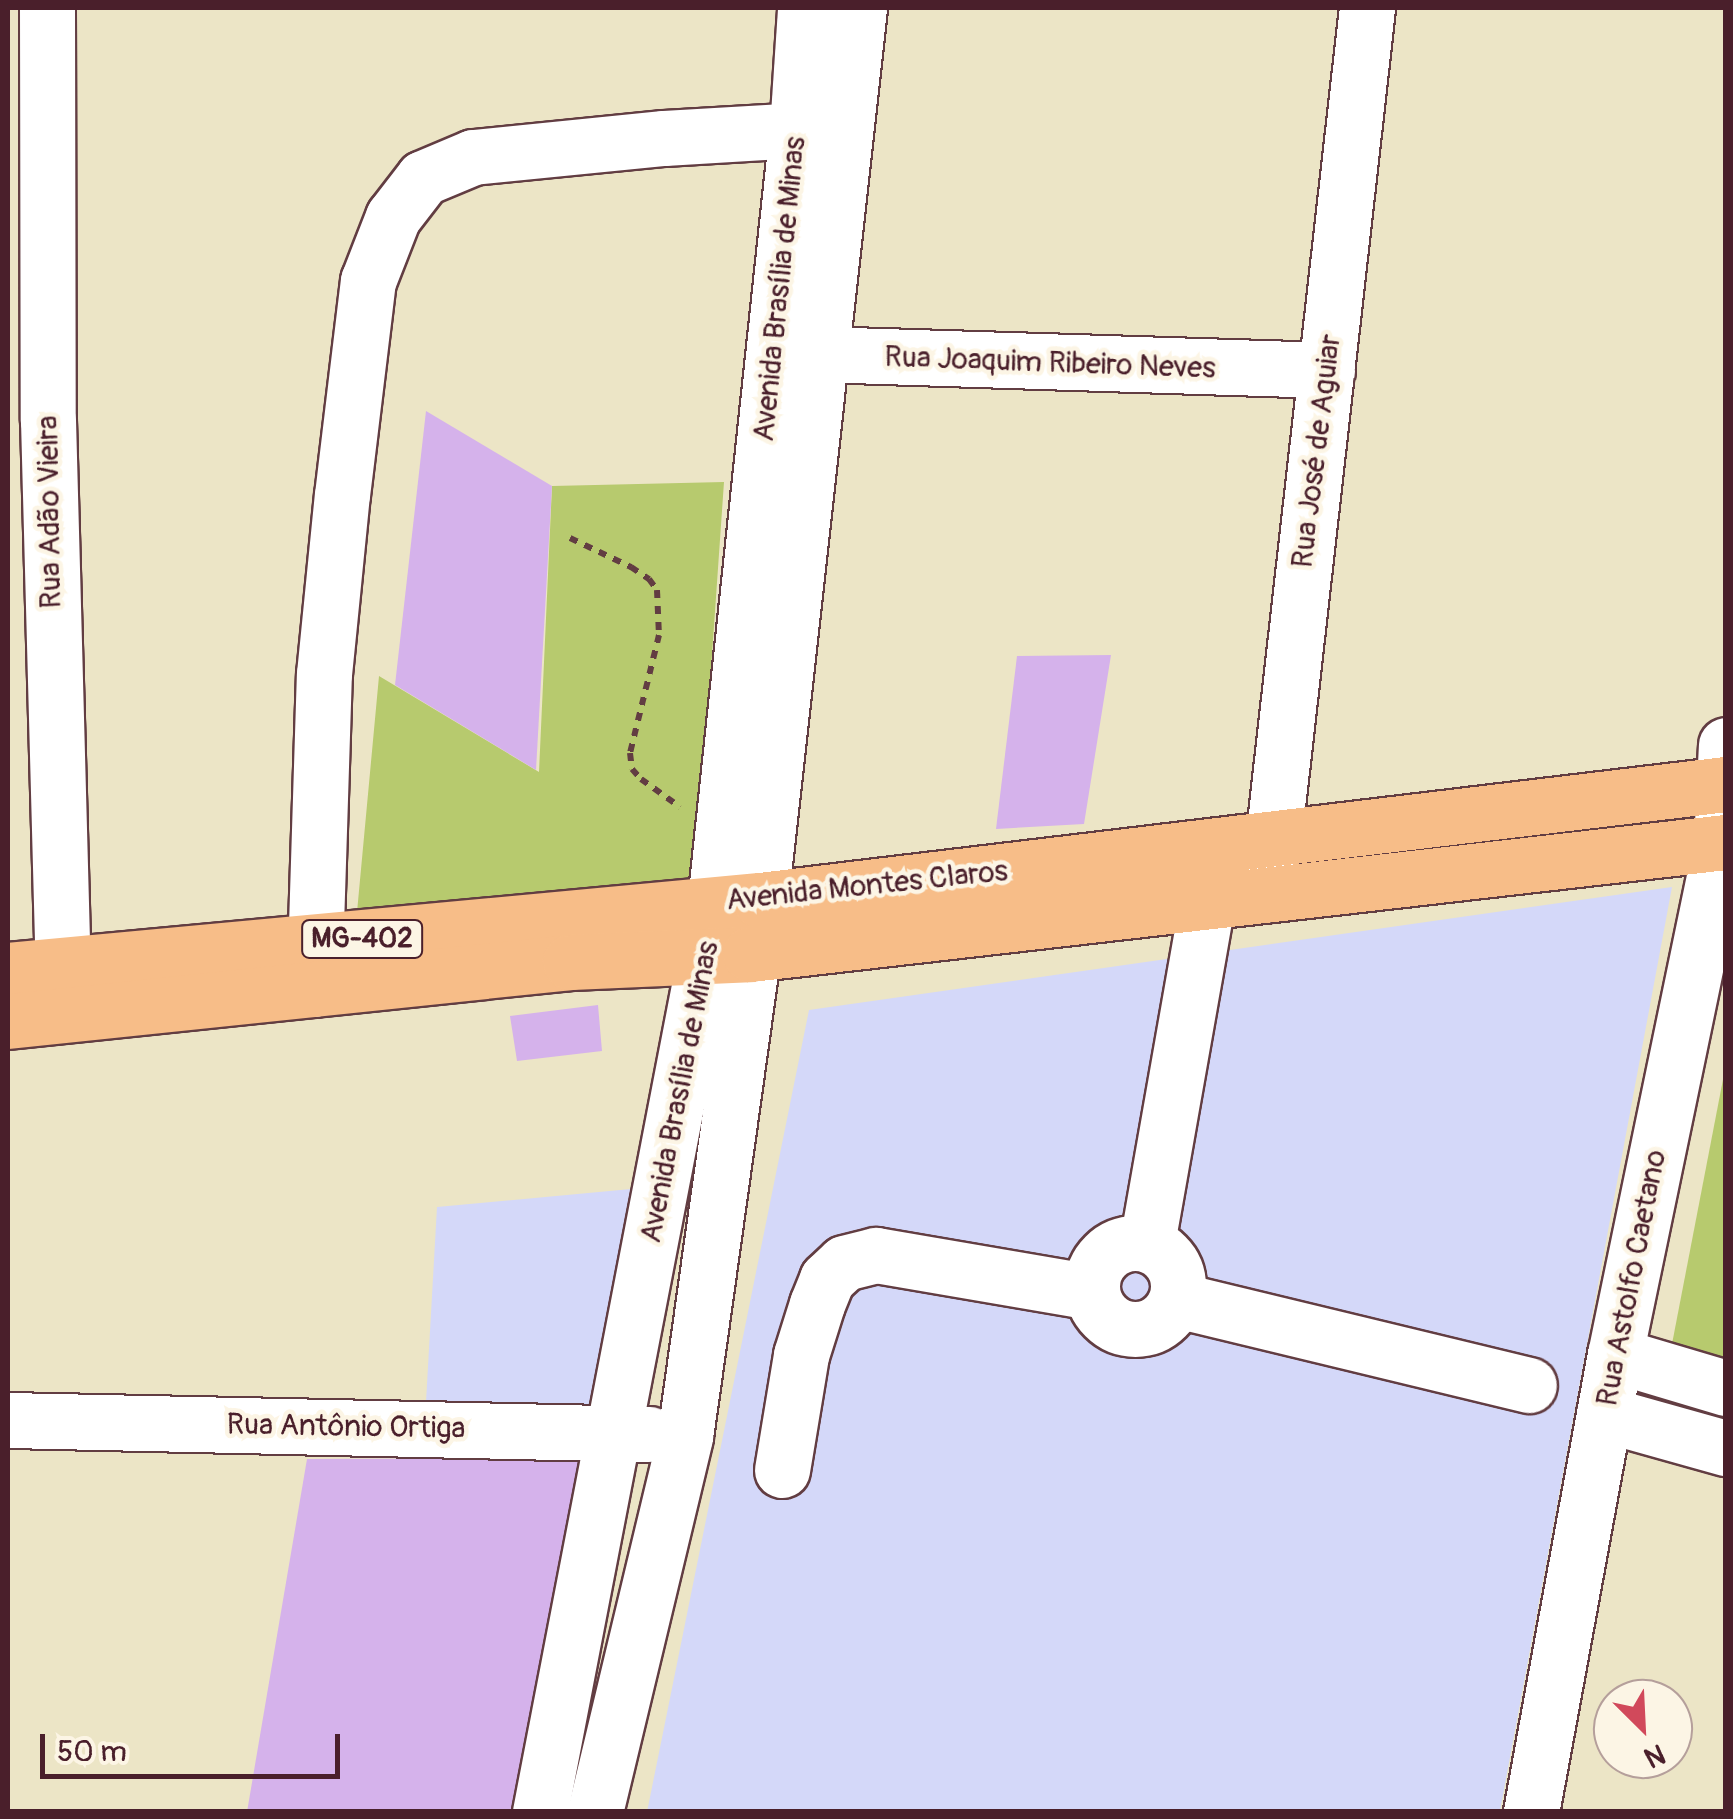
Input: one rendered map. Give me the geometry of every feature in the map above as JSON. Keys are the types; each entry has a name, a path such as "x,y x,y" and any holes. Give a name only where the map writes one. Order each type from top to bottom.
{"main road":[{"name":"Avenida Montes Claros","path":"8,1021 63,990 314,967 737,901 1270,839 1724,771"},
{"name":"Avenida Montes Claros","path":"314,967 728,956 1723,842"},
{"name":"Avenida Montes Claros","path":"8,970 63,990"}],"street":[{"name":"Rua Adão Vieira","path":"47,8 28,421 63,990"},
{"name":"Avenida Brasília de Minas","path":"805,8 821,132"},
{"name":"Avenida Brasília de Minas","path":"540,1812 615,1432 728,956 821,132 859,8"},
{"name":"Rua José de Aguiar","path":"1267,894 1270,839 1367,8"},
{"path":"314,967 324,674 342,495 368,281 393,217 423,178 473,158 821,132"},
{"name":"Avenida Brasília de Minas","path":"737,901 722,837 797,354"},
{"name":"Rua Joaquim Ribeiro Neves","path":"797,354 1327,370"},
{"name":"Rua Astolfo Caetano","path":"1531,1812 1614,1355 1723,842 1724,771"},
{"path":"1147,1243 1206,902 1210,846"},
{"name":"Avenida Brasília de Minas","path":"595,1812 685,1436 728,956"},
{"path":"1147,1243 1168,1256 1178,1276 1177,1300 1159,1323 1132,1329 1106,1318 1092,1292 1097,1265 1118,1246 1147,1243"},
{"path":"782,1470 802,1355 816,1304 827,1279 844,1264 876,1255 1092,1292"},
{"path":"1177,1300 1529,1385"},
{"path":"1614,1355 1726,1388"},
{"path":"1604,1414 1726,1448"},
{"name":"Rua Antônio Ortiga","path":"8,1420 685,1436"}],"path":[{"path":"570,538 631,567 649,578 657,590 659,634 630,754 632,769 722,837"}],"shaded area":[{"path":"1672,887 1500,1811 647,1812 809,1010"},
{"path":"631,1189 591,1408 426,1402 437,1207"}],"green space":[{"path":"724,482 696,885 356,923 379,676 539,772 552,486"},
{"path":"1725,1069 1725,1361 1672,1344"}],"building":[{"path":"426,411 552,486 536,770 395,685"},
{"path":"1111,655 1084,824 996,829 1017,656"},
{"path":"598,1005 602,1051 517,1061 510,1016"},
{"path":"583,1458 516,1812 247,1812 307,1459"}]}
